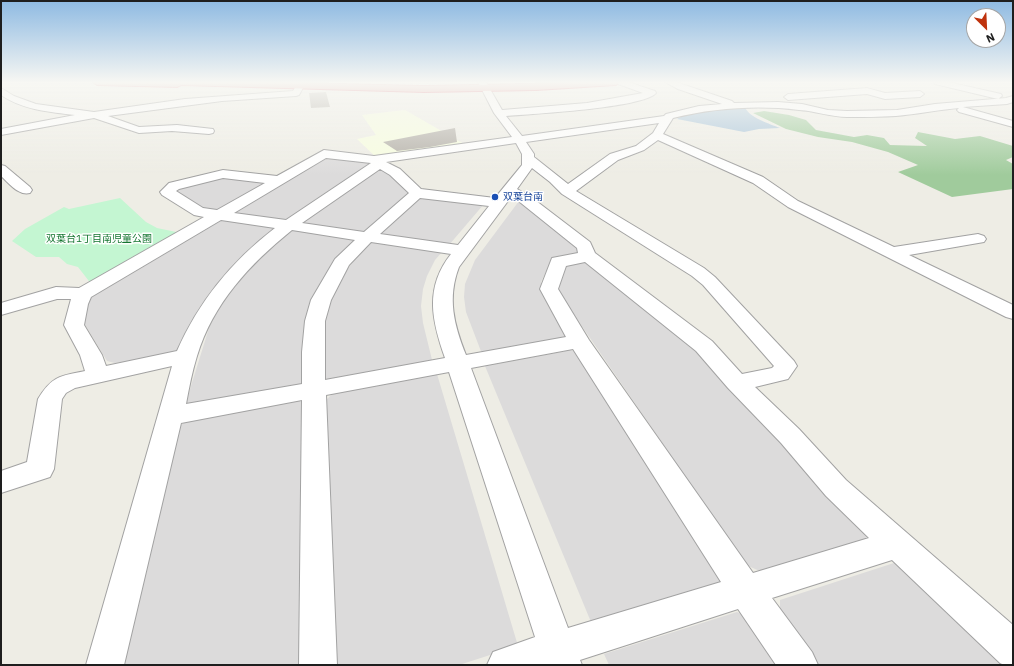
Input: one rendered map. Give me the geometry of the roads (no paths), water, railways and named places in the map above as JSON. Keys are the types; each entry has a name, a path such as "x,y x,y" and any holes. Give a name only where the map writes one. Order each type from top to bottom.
{"street":[{"path":"76,113 116,121 135,129 174,128 209,131"},
{"path":"1,132 105,113"},
{"path":"499,113 524,149 567,191 703,277 786,366 780,374 736,383"},
{"path":"1,309 56,293 83,294 324,154 377,161 524,149 666,119 669,116 682,113"},
{"path":"830,113 870,113"},
{"path":"974,113 1013,124"},
{"path":"567,191 614,157 640,148 657,135 666,124 666,119"},
{"path":"657,135 758,180 793,204 891,253 1010,309"},
{"path":"524,149 528,165 524,172 503,197 450,267 444,280 442,293 444,322 560,657"},
{"path":"377,161 395,172 416,193 503,197 526,200 584,246 588,256 704,346 736,383 790,436 836,488 1013,650"},
{"path":"105,665 186,356 195,332 211,305 236,272 249,258 288,226 377,161"},
{"path":"1,169 25,190"},
{"path":"278,180 223,174 174,186 167,192 199,212 461,251"},
{"path":"318,665 314,390 315,321 321,300 341,263 416,193"},
{"path":"891,253 978,239"},
{"path":"588,256 558,262 549,289 579,341 746,592 799,665"},
{"path":"83,294 78,304 74,325 91,355 98,375"},
{"path":"170,416 579,341"},
{"path":"1,482 40,469 50,399 58,387 68,382 186,356"},
{"path":"506,665 560,657 746,592 896,544"}],"water":[{"path":"692,113 749,113 780,128 759,129 744,132 677,119"}],"place":[{"name":"双葉台南","path":"495,197"}],"park label":[{"name":"双葉台1丁目南児童公園","path":"99,239"}]}
